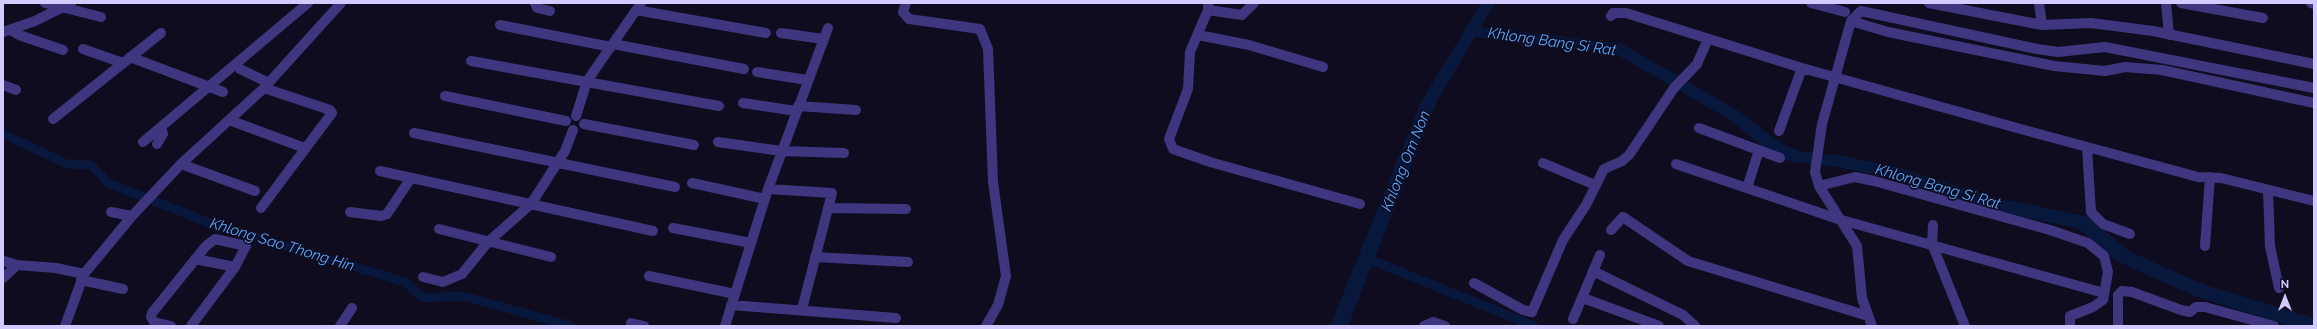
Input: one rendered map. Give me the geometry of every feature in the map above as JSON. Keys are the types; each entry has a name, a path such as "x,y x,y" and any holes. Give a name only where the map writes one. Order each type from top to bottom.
{"street":[{"path":"45,3 68,5 101,18"},
{"path":"144,142 308,3"},
{"path":"65,326 83,277 132,216 181,164 267,86 341,3"},
{"path":"535,3 537,8 550,11"},
{"path":"906,3 903,12 909,19 980,29 988,49 993,182 1004,251 1006,276 1000,302 986,326"},
{"path":"1254,3 1250,10 1242,15 1208,6 1200,23 1198,35 1190,52 1188,89 1170,139 1173,149 1210,162 1360,204"},
{"path":"1811,3 1845,12"},
{"path":"1929,3 2042,25 2092,23 2169,34 2314,64"},
{"path":"1956,3 1973,12"},
{"path":"2039,3 2042,25"},
{"path":"2166,3 2169,34"},
{"path":"2181,3 2263,18"},
{"path":"7,31 68,5"},
{"path":"445,96 566,122 576,116 587,81 638,7 766,33"},
{"path":"1870,321 1862,298 1857,246 1850,232 1838,219 1819,186 1815,172 1819,154 1822,124 1834,77 1851,21 1861,11 2037,50 2058,52 2096,47 2113,48 2314,88"},
{"path":"1611,16 1613,13 1626,13 1802,68 2087,147 2198,177 2222,178 2314,201"},
{"path":"1851,21 1888,32 2046,64 2098,71 2125,67 2162,70 2314,104"},
{"path":"500,25 744,69"},
{"path":"725,326 766,194 807,80 828,28"},
{"path":"7,31 63,50"},
{"path":"53,119 160,33"},
{"path":"781,33 823,39"},
{"path":"1198,35 1249,45 1323,67"},
{"path":"1474,283 1523,310 1532,312 1573,222 1586,205 1604,169 1622,162 1629,155 1674,88 1686,78 1697,64 1708,39"},
{"path":"82,49 127,60 223,92"},
{"path":"472,60 719,106"},
{"path":"1779,132 1802,68"},
{"path":"240,69 267,86 330,110 332,113 261,208"},
{"path":"756,72 807,80"},
{"path":"3,85 16,90"},
{"path":"743,103 797,109 856,110"},
{"path":"576,116 584,119 584,124"},
{"path":"229,120 302,147"},
{"path":"566,122 566,129 573,130"},
{"path":"423,277 443,282 462,274 488,242 531,204 557,164 573,130 584,124 694,145"},
{"path":"157,144 163,130 161,127"},
{"path":"1699,128 1780,158"},
{"path":"414,133 557,164 676,187"},
{"path":"718,142 781,151 844,154"},
{"path":"2087,147 2091,212 2095,218 2103,224 2130,234"},
{"path":"1747,188 1759,150"},
{"path":"1543,163 1595,185"},
{"path":"181,164 255,191"},
{"path":"1676,164 1838,219 2104,293"},
{"path":"380,171 653,231"},
{"path":"1819,186 1837,180 1855,177 1874,181 2050,230 2088,243 2104,256 2108,272 2103,300 2092,307 2070,316 2070,326"},
{"path":"2206,246 2210,177"},
{"path":"350,212 381,216 387,214 411,178"},
{"path":"692,183 766,194 832,193 802,309"},
{"path":"2268,190 2270,246 2277,271 2279,288"},
{"path":"828,208 906,209"},
{"path":"111,212 132,216"},
{"path":"1611,230 1623,217 1688,261 1870,321"},
{"path":"1933,225 1932,244 1965,326"},
{"path":"673,228 751,243"},
{"path":"439,229 551,257"},
{"path":"171,326 154,322 151,317 152,313 194,259 215,239 246,246 245,251 235,267 191,326"},
{"path":"1573,319 1600,255"},
{"path":"816,257 908,262"},
{"path":"194,259 235,267"},
{"path":"4,261 17,265 56,268 123,289"},
{"path":"3,278 17,265"},
{"path":"1593,272 1683,315 1695,326"},
{"path":"649,276 735,294"},
{"path":"2118,326 2118,295 2122,291 2132,292 2181,310 2190,312 2196,307 2205,307 2274,326"},
{"path":"1583,298 1659,326"},
{"path":"732,305 802,309 896,318"},
{"path":"340,326 352,308"},
{"path":"1424,326 1433,322 1445,326"},
{"path":"631,323 644,326"}],"waterway":[{"name":"Khlong Om Non","path":"1471,31 1488,3"},
{"name":"Khlong Om Non","path":"1339,326 1429,102 1471,31"},
{"name":"Khlong Bang Si Rat","path":"1471,31 1617,48 1732,114 1773,146 1795,157 1843,162 1896,173 1992,204 2083,222 2123,256 2198,290 2314,326"},
{"name":"Khlong Sao Thong Hin","path":"3,134 67,164 91,165 108,183 210,223 405,282 423,298 463,296 571,326"},
{"path":"1366,258 1534,326"}]}
